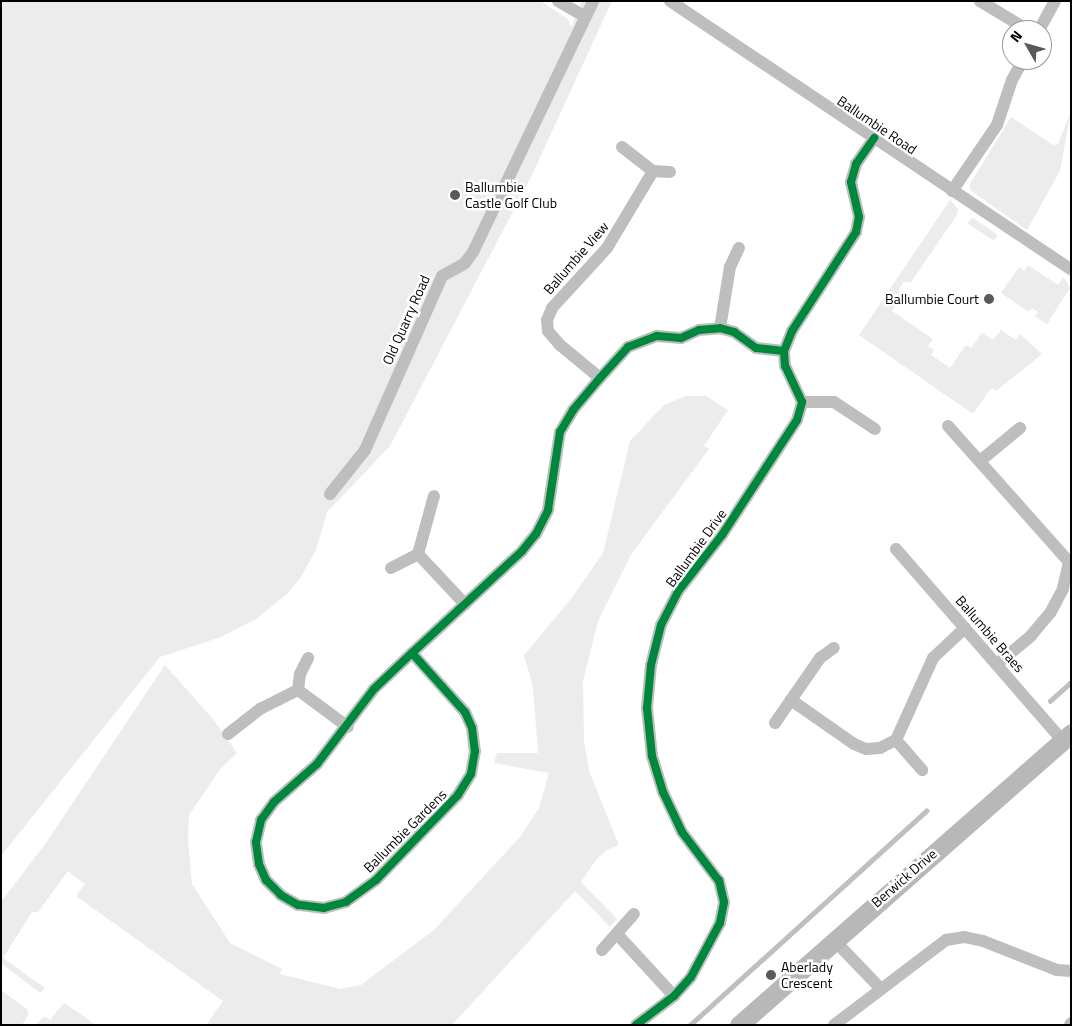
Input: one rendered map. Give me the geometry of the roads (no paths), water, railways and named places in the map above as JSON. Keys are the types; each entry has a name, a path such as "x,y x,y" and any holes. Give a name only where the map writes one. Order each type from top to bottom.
{"street":[{"path":"558,1 586,16"},
{"name":"Old Quarry Road","path":"330,494 365,450 442,276 465,263 474,252 593,1"},
{"name":"Ballumbie Road","path":"670,1 1071,269"},
{"path":"980,1 1011,20"},
{"path":"1045,20 1055,1"},
{"path":"952,191 997,125 1012,80 1018,70"},
{"path":"874,138 856,164 851,182 859,217 856,232 792,331 784,351 785,366 802,402 834,402 874,429"},
{"path":"622,147 653,171 670,172"},
{"name":"Ballumbie View","path":"600,378 560,345 548,331 547,320 552,308 607,248 653,171"},
{"path":"739,248 730,267 720,328 734,332 756,348 784,351"},
{"name":"Ballumbie Gardens","path":"412,652 466,712 472,728 475,751 471,774 458,795 376,880 346,902 324,908 298,905 271,885 259,864 256,842 261,820 274,802 317,764 348,727 374,689 412,652 522,551 536,534 548,510 560,432 573,410 628,346 656,336 681,338 699,330 720,328"},
{"name":"Ballumbie Drive","path":"636,1025 674,996 703,958 720,923 724,902 719,881 682,832 663,792 652,756 647,708 651,665 661,625 678,590 722,535 789,436 802,402"},
{"path":"948,426 1070,561 1063,589 1050,613 1031,636 997,664"},
{"path":"980,461 1020,428"},
{"path":"391,568 418,554 434,496"},
{"name":"Ballumbie Braes","path":"896,549 997,664 1066,736"},
{"path":"418,554 465,604"},
{"path":"791,700 866,749 880,748 896,740 929,664 965,628"},
{"path":"775,723 820,658 834,648"},
{"path":"298,690 300,674 308,658"},
{"path":"298,690 348,727"},
{"path":"228,734 260,709 298,690"},
{"name":"Berwick Drive","path":"739,1025 1066,736"},
{"path":"896,740 922,770"},
{"path":"602,950 634,914"},
{"path":"617,934 674,996"},
{"path":"834,1025 879,987 946,940 964,937 1057,970 1071,971"},
{"path":"834,940 879,987"}],"waterway":[{"path":"1050,701 1071,682"},
{"path":"690,1025 926,811"}],"place":[{"name":"Ballumbie Castle Golf Club","path":"455,195"},
{"name":"Ballumbie Court","path":"989,299"},
{"name":"Aberlady Crescent","path":"771,975"}]}
